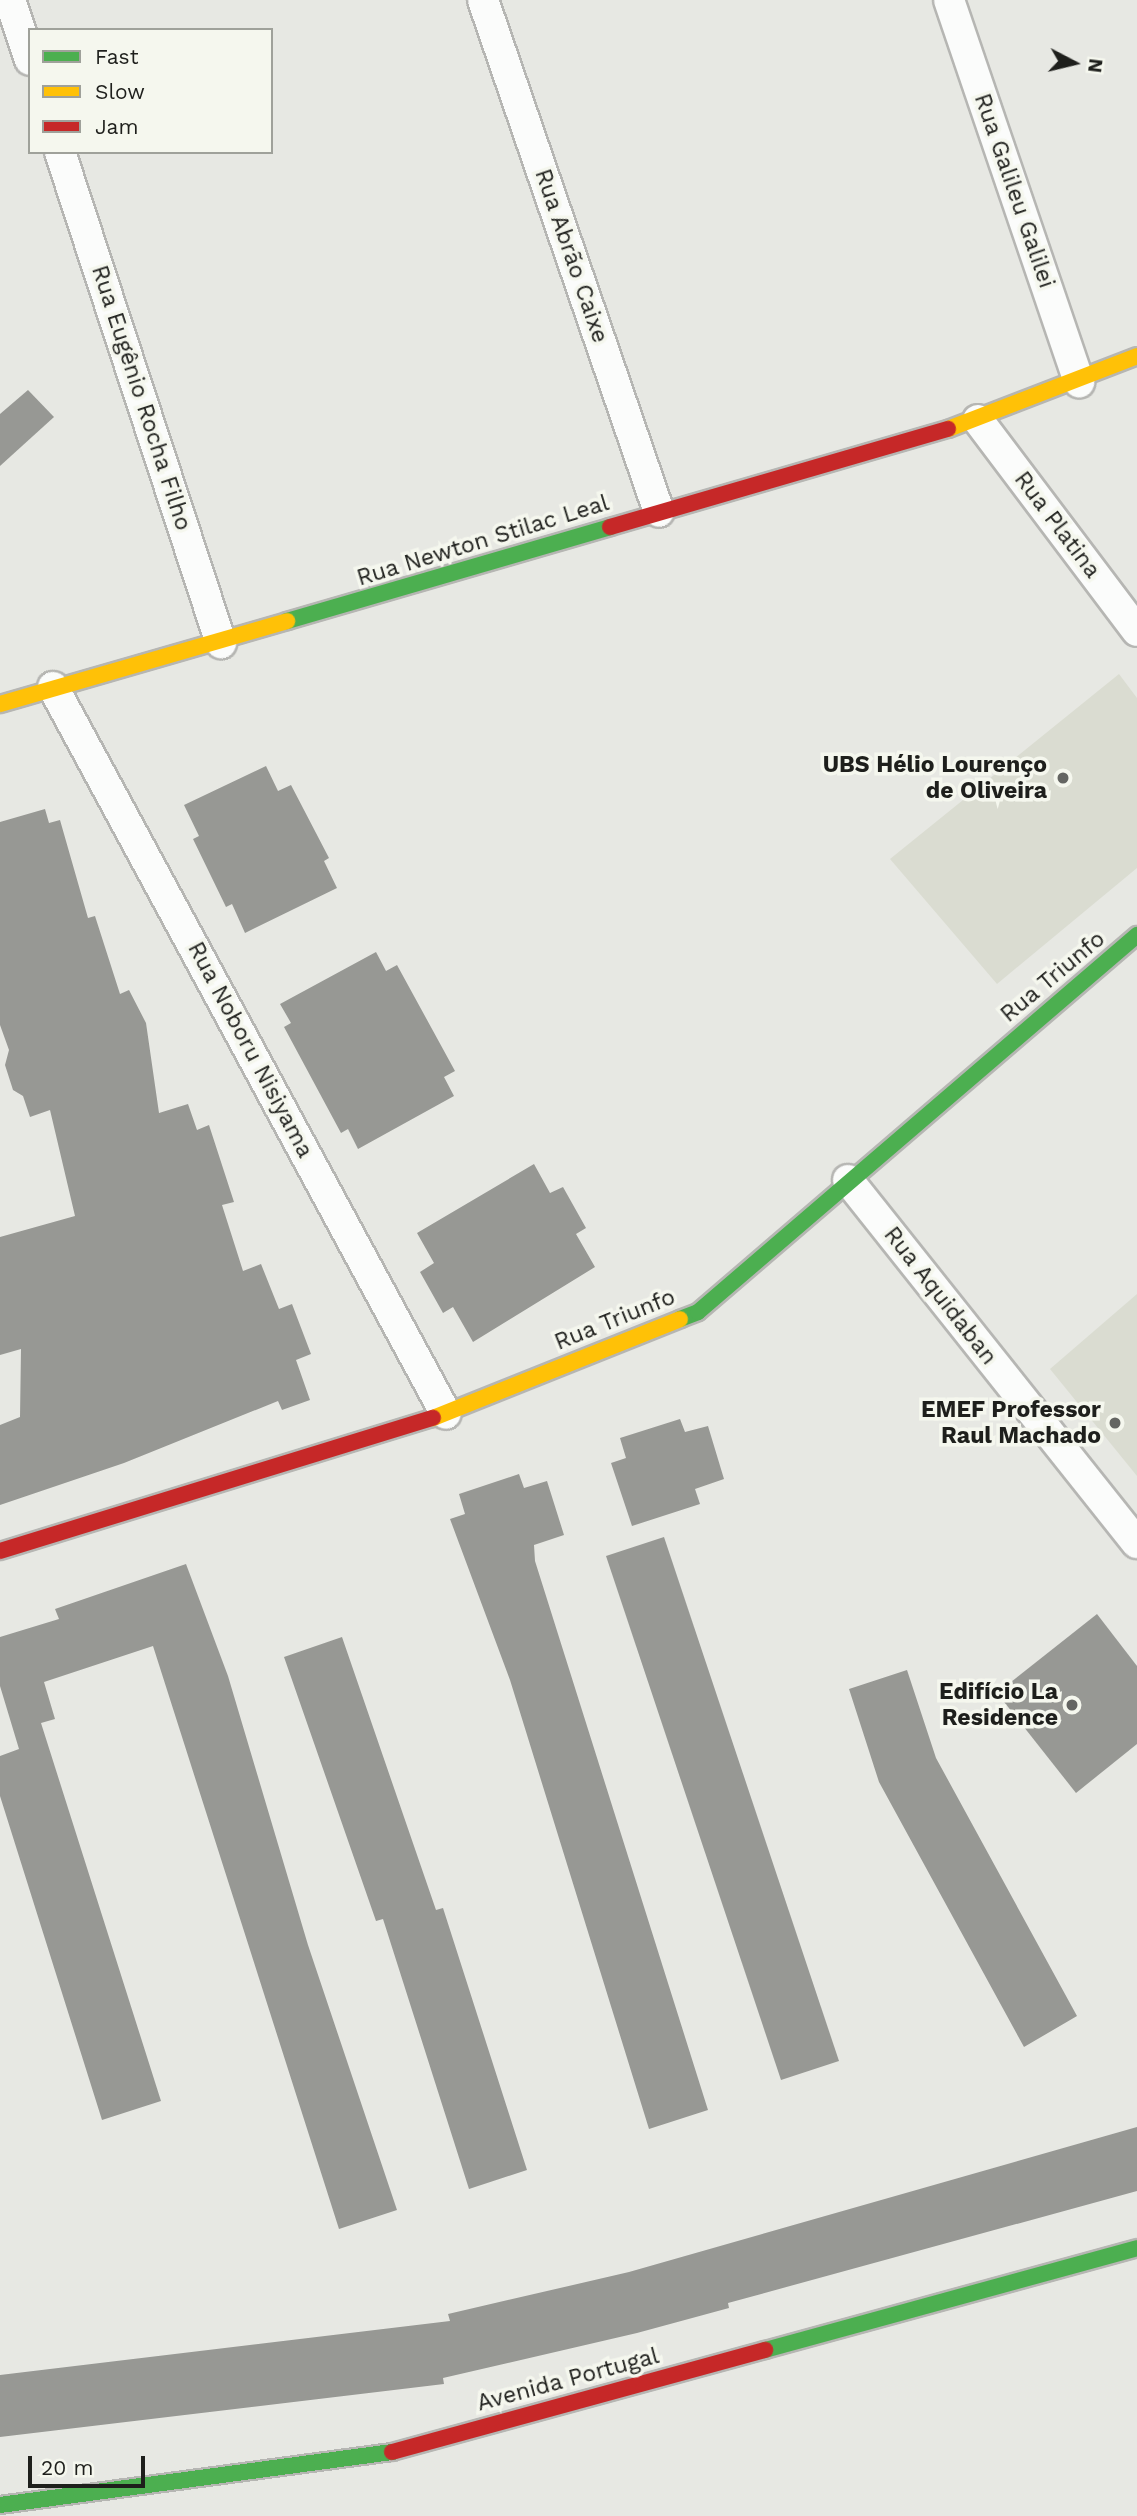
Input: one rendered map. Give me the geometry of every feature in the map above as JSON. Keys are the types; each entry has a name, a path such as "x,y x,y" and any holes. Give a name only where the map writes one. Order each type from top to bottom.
{"street":[{"path":"10,0 28,54"},
{"name":"Rua Abrão Caixe","path":"483,0 659,512"},
{"name":"Rua Galileu Galilei","path":"949,0 1079,382"},
{"name":"Rua Eugênio Rocha Filho","path":"61,154 221,643"},
{"name":"Rua Newton Stilac Leal","path":"0,704 53,687 221,643 978,420 1079,382 1137,355"},
{"name":"Rua Platina","path":"978,420 1137,631"},
{"name":"Rua Noboru Nisiyama","path":"53,687 446,1413"},
{"name":"Rua Triunfo","path":"0,1551 446,1413 698,1311 1137,935"},
{"name":"Rua Aquidaban","path":"848,1180 1137,1544"},
{"name":"Avenida Portugal","path":"0,2505 391,2452 1137,2248"}],"shaded area":[{"name":"UBS Hélio Lourenço de Oliveira","path":"1119,674 1137,698 1137,868 997,984 890,859"},
{"name":"EMEF Professor Raul Machado","path":"1137,1294 1137,1476 1050,1369"}],"building":[{"path":"28,390 54,417 0,466 0,414"},
{"path":"266,766 278,791 291,785 329,858 324,861 337,888 245,933 232,904 226,907 193,839 199,836 184,805"},
{"path":"45,809 49,823 60,820 88,918 95,916 120,994 129,990 146,1023 159,1113 188,1104 197,1130 209,1125 234,1202 222,1205 243,1271 261,1264 279,1309 292,1304 311,1354 296,1360 310,1400 282,1410 278,1401 124,1463 0,1505 0,1425 20,1417 21,1349 0,1355 0,1237 75,1216 50,1110 30,1117 23,1096 13,1090 5,1065 9,1050 0,1025 0,822"},
{"path":"376,952 386,971 397,965 455,1071 444,1077 454,1096 358,1149 348,1129 341,1133 284,1027 291,1023 280,1004"},
{"path":"534,1164 550,1193 563,1187 586,1228 576,1234 595,1267 473,1342 453,1307 443,1313 420,1272 434,1263 417,1233"},
{"path":"680,1419 685,1432 708,1426 724,1479 695,1489 700,1504 632,1526 611,1463 626,1458 620,1438"},
{"path":"519,1474 524,1488 547,1481 564,1535 534,1545 535,1561 708,2110 649,2129 510,1680 450,1519 465,1514 459,1494"},
{"path":"664,1537 839,2061 781,2080 606,1556"},
{"path":"186,1564 228,1676 308,1945 397,2210 339,2229 153,1646 44,1682 55,1719 41,1723 161,2101 102,2120 0,1796 0,1756 19,1749 0,1686 0,1637 59,1619 55,1609"},
{"name":"Edifício La Residence","path":"1097,1614 1137,1666 1137,1744 1076,1793 997,1693"},
{"path":"342,1637 436,1910 443,1908 527,2170 469,2189 383,1919 376,1921 284,1657"},
{"path":"907,1670 936,1758 1077,2016 1024,2047 879,1782 849,1689"},
{"path":"1137,2127 1137,2191 728,2303 729,2308 637,2333 443,2378 444,2384 0,2437 0,2375 450,2321 448,2314 629,2272"}],"traffic: fast":[{"path":"287,621 610,527"},
{"path":"680,1319 698,1312 1137,935"},
{"path":"765,2350 1137,2248"},
{"path":"0,2505 392,2452"}],"traffic: slow":[{"path":"948,429 1137,356"},
{"path":"0,704 287,621"},
{"path":"433,1418 680,1319"}],"traffic: jam":[{"path":"610,527 948,429"},
{"path":"0,1551 433,1418"},
{"path":"392,2452 765,2350"}],"place":[{"name":"UBS Hélio Lourenço de Oliveira","path":"1063,778"},
{"name":"EMEF Professor Raul Machado","path":"1115,1423"},
{"name":"Edifício La Residence","path":"1072,1705"}]}
